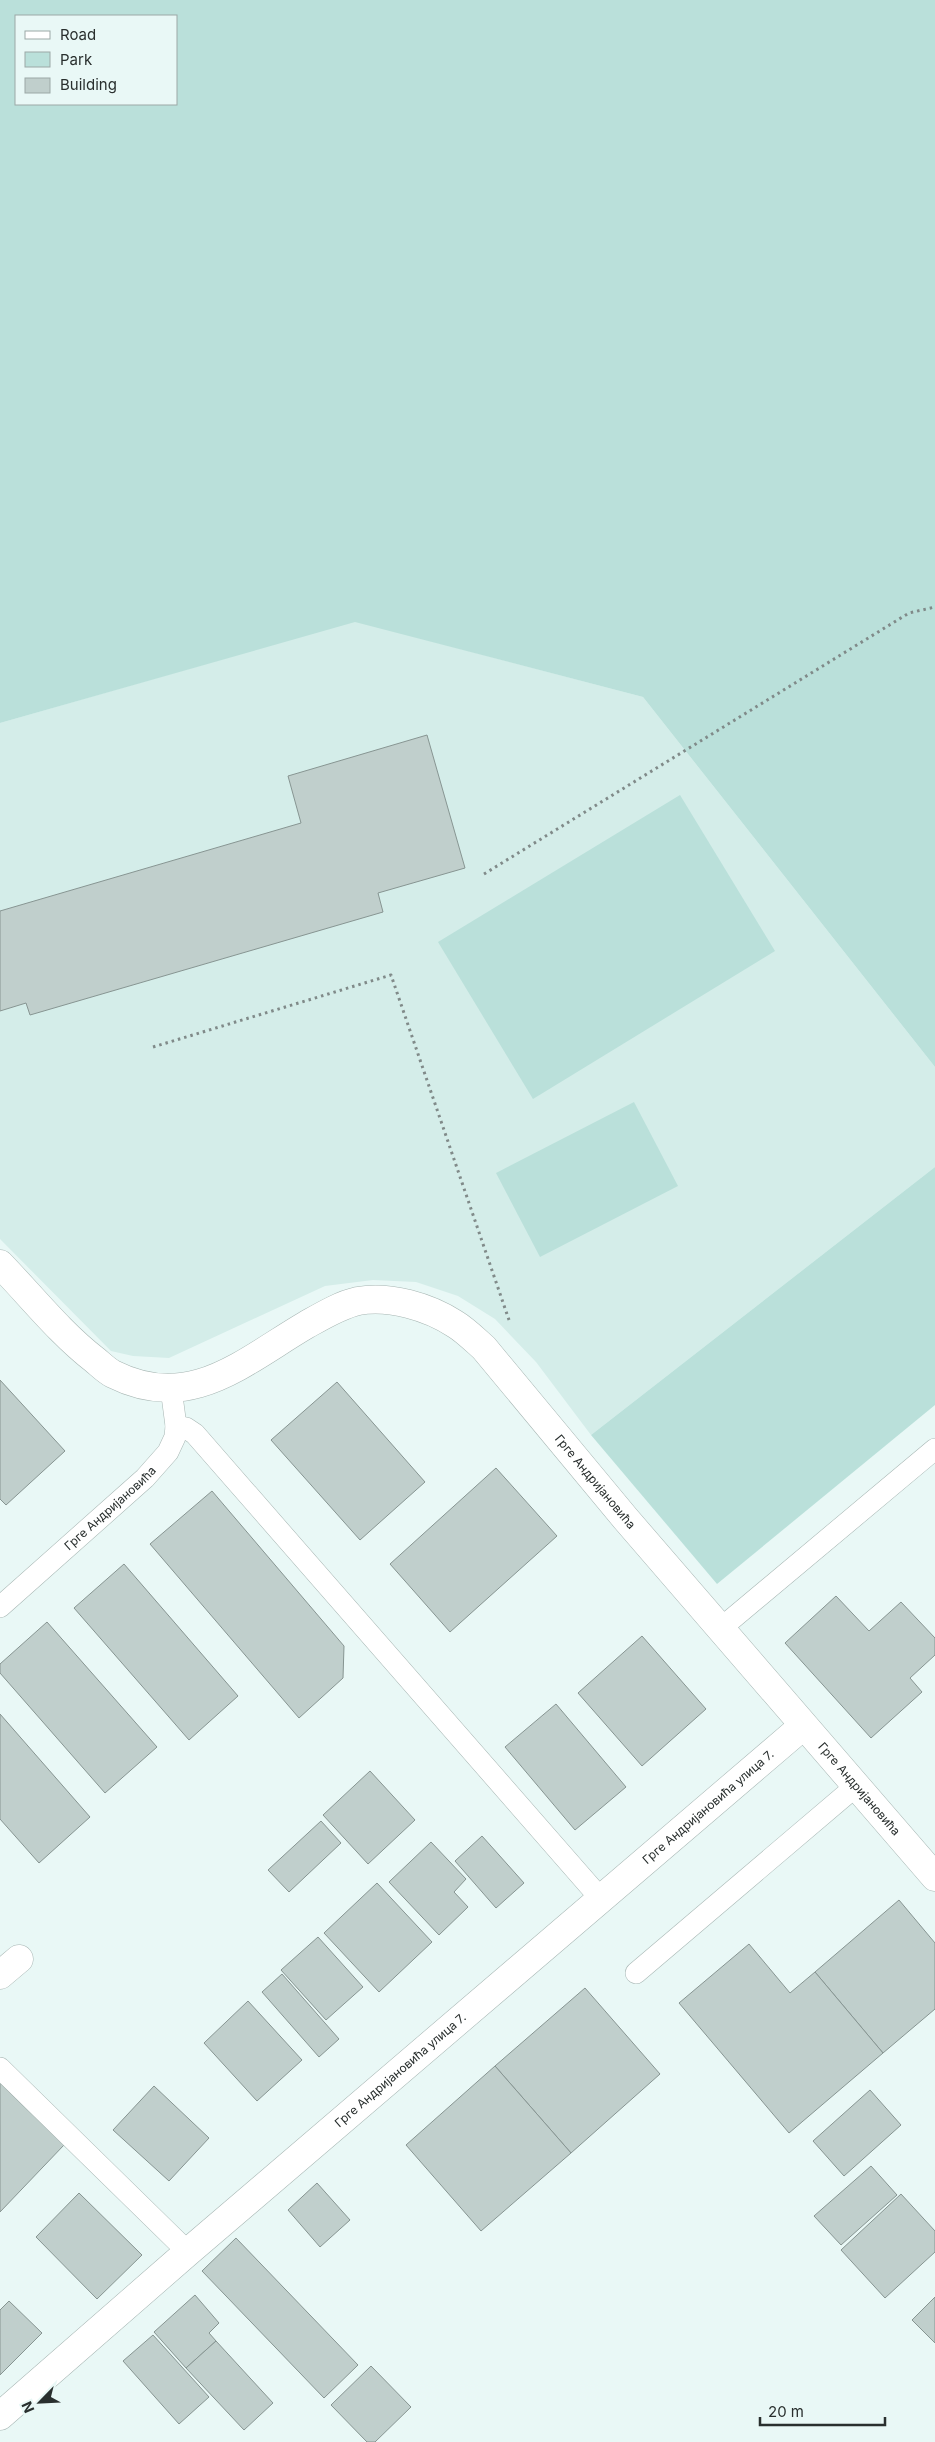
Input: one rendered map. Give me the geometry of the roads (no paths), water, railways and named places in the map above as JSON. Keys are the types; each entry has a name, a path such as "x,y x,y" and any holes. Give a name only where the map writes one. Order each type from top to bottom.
{"street":[{"name":"Грге Андријановића","path":"0,1264 80,1348 112,1374 147,1387 196,1386 219,1378 322,1316 358,1301 386,1301 410,1304 433,1312 456,1324 484,1348 803,1726 856,1786 931,1865"},
{"name":"Грге Андријановића улица 7.","path":"0,2416 188,2252 803,1726"}],"lane":[{"name":"Грге Андријановића","path":"0,1607 145,1478 168,1452 175,1437 176,1426 170,1388"},
{"path":"176,1426 186,1428 195,1434 601,1899"},
{"path":"720,1629 935,1449"},
{"path":"636,1974 856,1786"},
{"path":"0,2068 188,2252"}]}
